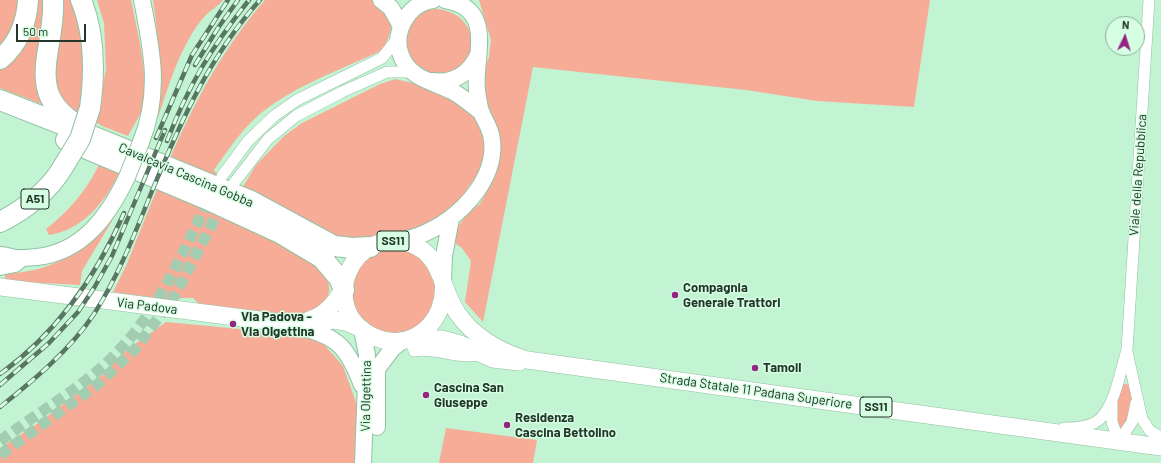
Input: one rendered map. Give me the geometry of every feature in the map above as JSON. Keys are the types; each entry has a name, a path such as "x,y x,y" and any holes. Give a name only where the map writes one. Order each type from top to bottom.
{"highway":[{"path":"0,59 10,50 21,32 26,18 28,0"},
{"path":"53,0 52,26 45,72 46,89 52,102 62,115 102,140"},
{"name":"A51","path":"0,222 16,214 38,197 63,167 80,139 90,108 93,60 89,26 81,0"},
{"name":"Cavalcavia Cascina Gobba","path":"0,100 250,201 334,246 352,248 370,247"},
{"name":"Cavalcavia Cascina Gobba","path":"0,112 266,226 322,258 339,278 344,287"}],"main road":[{"path":"0,255 22,258 50,254 83,238 98,225 106,214 127,176 151,112 154,89 151,55 142,0"},
{"path":"381,0 391,8 399,32 400,55 413,72 454,92 482,113"},
{"path":"417,0 432,0"},
{"path":"399,32 412,10 419,5 432,0"},
{"path":"445,0 463,7 471,14 477,23"},
{"path":"397,241 414,239 451,218 480,186 491,165 492,138 482,113 476,86 476,71 480,37 472,0"},
{"path":"429,80 444,82 459,77 471,67 478,54"},
{"path":"443,281 444,256 451,218"},
{"name":"Strada Statale 11 Padana Superiore","path":"541,363 514,356 476,334 457,313 448,297 438,267 424,251 411,244 397,241 383,242 370,247 355,260 348,271 344,287 345,302 350,314 362,329 372,336 384,340 409,343 442,339 460,344 480,354 503,361 541,363 1161,447"},
{"path":"0,267 14,264 22,258"},
{"name":"Strada Statale 11 Padana Superiore","path":"409,343 436,319 442,305 443,281"},
{"name":"Via Padova","path":"0,287 289,323 313,324 334,320 346,322 362,329"},
{"name":"Via Padova","path":"289,323 313,319 324,313 335,301 344,287"},
{"path":"289,323 323,333 338,343 350,355 365,391"},
{"name":"Via Olgettina","path":"362,329 367,355 365,391 366,426 363,463"},
{"name":"Via Olgettina","path":"374,463 377,372 380,364 393,348 409,343"}],"street":[{"name":"Viale della Repubblica","path":"1037,430 1073,428 1094,422 1103,416 1113,398 1127,350 1149,0"},
{"path":"222,176 251,138 274,116 297,100 382,58 399,32"},
{"path":"234,183 268,139 296,116 342,92 387,72 413,72"},
{"name":"Viale della Repubblica","path":"1127,350 1137,401 1145,425 1150,431 1161,437"},
{"path":"1117,384 1126,382 1134,386"},
{"name":"Viale della Repubblica","path":"1113,398 1112,419 1119,441"},
{"name":"Viale della Repubblica","path":"1119,441 1132,422 1137,401"}],"shaded area":[{"path":"0,0 23,0 23,8 0,51"},
{"path":"32,0 49,0 44,105 0,88 0,65"},
{"path":"59,0 72,0 80,23 86,60 80,116 56,94 52,55"},
{"path":"97,0 131,0 142,55 144,70 144,97 142,109 128,136 102,126 96,122 106,69 104,23"},
{"path":"153,0 223,0 205,16 189,38 166,92 158,118 160,88 159,59"},
{"path":"265,0 372,0 382,8 390,20 391,24 388,39 383,50 304,86 289,94 261,113 236,140 214,170 215,172 242,188 256,165 284,136 302,123 380,84 395,79 435,88 455,96 482,123 486,145 481,169 455,206 431,223 408,233 384,234 358,242 349,242 171,156 190,114 212,74 237,36"},
{"path":"479,0 930,0 914,107 817,101 746,90 533,67 483,322 465,302 471,261 462,248 453,242 459,225 470,211 480,204 489,188 499,159 497,129 484,98 481,80 489,57 491,40"},
{"path":"436,9 449,12 459,18 467,26 471,36 472,46 469,57 462,66 448,75 424,73 406,54 405,36 412,20 427,10"},
{"path":"99,165 119,173 100,204 82,221 61,232 49,235 46,229 62,215 83,192"},
{"path":"157,189 259,231 297,252 318,266 328,280 329,284 329,292 322,304 309,311 291,315 272,315 200,305 193,298 171,300 113,292 126,266"},
{"path":"118,211 82,271 80,285 5,281 5,274 40,268 69,256 94,237"},
{"path":"394,249 410,252 424,261 433,275 436,291 433,307 424,321 410,330 394,333 378,330 364,321 355,307 352,291 355,275 364,261 378,252"},
{"path":"166,322 272,332 321,341 343,366 357,405 359,436 357,463 0,463 0,448 37,424 101,376 128,349"},
{"path":"1121,384 1127,384 1131,387 1133,409 1123,430 1120,429 1113,407"},
{"path":"446,428 537,440 533,463 439,463"}],"tunnel":[{"path":"0,441 89,378 120,349 152,309 165,288 211,195"},
{"path":"0,455 98,384 136,348 175,295 223,203"}],"railway":[{"path":"156,138 192,55 228,0"},
{"path":"195,65 218,28 238,0"},
{"path":"167,141 175,121 202,67 223,34 249,0"},
{"path":"0,407 51,364 74,340 94,314 119,269 185,115 211,67 242,22 260,0"},
{"path":"0,385 49,343 78,312 94,288 112,256 165,130"},
{"path":"0,374 21,358 39,341 73,302 101,259 124,213"}],"place":[{"name":"Compagnia Generale Trattori","path":"675,295"},
{"name":"Via Padova - Via Olgettina","path":"233,324"},
{"name":"Tamoil","path":"755,368"},
{"name":"Cascina San Giuseppe","path":"426,395"},
{"name":"Residenza Cascina Bettolino","path":"507,425"}]}
